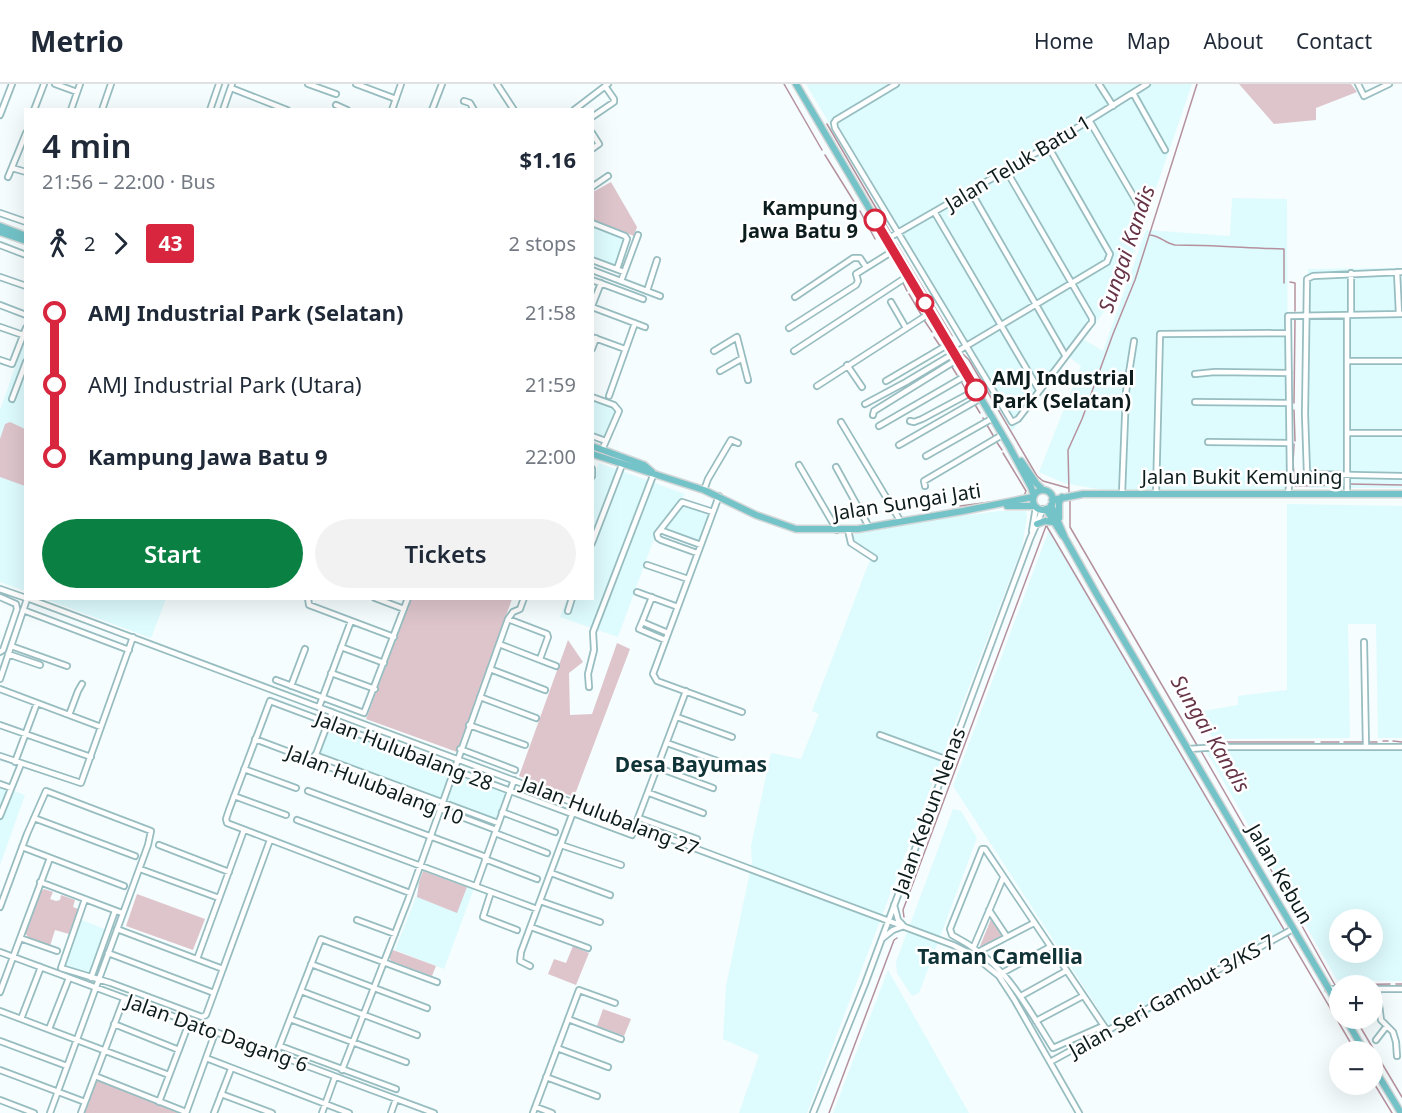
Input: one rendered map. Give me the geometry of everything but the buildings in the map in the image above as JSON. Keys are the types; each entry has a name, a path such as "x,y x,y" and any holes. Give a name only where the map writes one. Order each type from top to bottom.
{"main road":[{"path":"796,84 1009,446 1031,487 1035,506"},
{"path":"0,226 24,235"},
{"path":"0,232 24,241"},
{"path":"988,506 1048,506 1045,491 1009,446"},
{"name":"Jalan Sungai Jati","path":"594,447 644,465 653,473"},
{"name":"Jalan Sungai Jati","path":"594,455 704,490 756,515 786,526 806,530 848,530 869,527 1033,496"},
{"path":"1033,496 1045,491"},
{"name":"Jalan Bukit Kemuning","path":"1045,491 1083,495"},
{"name":"Jalan Bukit Kemuning","path":"1048,506 1062,497 1083,495 1402,494"},
{"path":"1062,497 1058,510 1063,530"},
{"name":"Jalan Kebun","path":"1048,506 1052,522 1065,538 1192,748 1289,932 1328,989"},
{"name":"Jalan Kebun","path":"1048,506 1063,530 1065,538"},
{"path":"1037,524 1045,520 1052,522"},
{"path":"1383,1083 1401,1113"}],"street":[{"path":"0,115 12,84"},
{"path":"35,108 44,84"},
{"path":"55,84 77,92"},
{"path":"72,108 80,84"},
{"path":"103,108 111,84"},
{"path":"211,108 219,84"},
{"path":"308,84 336,94"},
{"path":"357,84 396,99"},
{"path":"393,108 401,84"},
{"path":"433,108 442,84"},
{"path":"498,84 513,108"},
{"path":"896,84 834,123 1012,422 1018,419 1092,322 1092,318 1006,170"},
{"path":"1099,84 1113,106"},
{"name":"Jalan Teluk Batu 1","path":"886,239 971,192 1147,84"},
{"path":"1358,84 1364,96 1389,84"},
{"path":"577,108 607,85 614,102 594,116"},
{"path":"224,108 232,86 282,108"},
{"path":"1133,93 1165,150"},
{"path":"464,101 473,108"},
{"path":"336,105 343,108"},
{"path":"1089,120 1138,204"},
{"path":"8,177 24,138"},
{"path":"865,404 1107,262 1110,254 1048,146"},
{"path":"12,168 24,171"},
{"path":"594,186 608,176"},
{"path":"971,192 1065,355"},
{"path":"0,213 24,221"},
{"path":"935,213 1039,390"},
{"path":"594,224 627,238 617,269"},
{"path":"621,281 638,235"},
{"path":"0,245 24,254"},
{"path":"789,328 856,285 858,282 856,274 893,251"},
{"path":"795,297 853,258 860,258 866,267"},
{"path":"647,291 657,260"},
{"path":"594,261 624,272"},
{"path":"594,271 660,296"},
{"path":"1288,494 1288,316 1306,316 1400,314 1400,272 1313,276 1307,279 1306,316 1307,474 1402,476"},
{"path":"1347,494 1347,361 1351,273"},
{"path":"794,351 908,276"},
{"path":"0,277 24,285"},
{"path":"594,281 643,299"},
{"path":"594,302 601,283"},
{"path":"891,302 906,328"},
{"path":"0,305 24,314"},
{"path":"594,308 645,327"},
{"path":"817,386 930,313"},
{"path":"609,396 635,323"},
{"path":"0,327 23,336 12,364 0,360"},
{"path":"1156,494 1160,334 1288,333"},
{"path":"714,351 737,337 748,380"},
{"path":"594,338 625,349"},
{"path":"1122,494 1126,392 1134,341"},
{"path":"886,381 949,344"},
{"path":"720,372 741,359"},
{"path":"873,415 874,411 899,394 958,359"},
{"path":"1347,361 1402,361"},
{"path":"847,365 862,387"},
{"path":"12,399 24,367"},
{"path":"1195,374 1289,373"},
{"path":"879,426 967,375"},
{"path":"910,421 922,419 976,390"},
{"path":"594,398 614,405 619,411 602,450"},
{"path":"899,445 981,398"},
{"path":"1195,402 1289,403"},
{"path":"926,456 993,418"},
{"path":"841,422 901,522"},
{"path":"1347,433 1402,433"},
{"path":"925,486 924,481 1002,435"},
{"path":"594,437 606,441"},
{"path":"704,490 731,440 738,443"},
{"path":"1208,442 1289,443"},
{"path":"594,538 622,465"},
{"path":"799,465 837,530"},
{"path":"836,467 869,527"},
{"path":"590,687 588,674 594,650 594,632 653,473"},
{"path":"719,496 653,678 742,712"},
{"path":"697,553 661,540 657,534 682,502 713,512"},
{"path":"1030,539 1035,506"},
{"name":"Jalan Kebun Nenas","path":"813,1113 882,939 1030,539 1048,506"},
{"path":"660,530 701,545"},
{"path":"848,530 851,543 874,558"},
{"path":"648,565 688,579"},
{"name":"Jalan Hulubalang 27","path":"0,589 24,597"},
{"path":"637,592 678,607"},
{"path":"0,597 16,604 17,609 3,650 0,652"},
{"path":"652,597 639,629 665,640"},
{"path":"0,679 26,600"},
{"name":"Jalan Hulubalang 27","path":"32,600 902,926 965,951 999,976"},
{"path":"308,600 309,605 394,636"},
{"path":"380,600 404,609"},
{"path":"276,680 364,713 407,600"},
{"path":"342,1070 441,810 460,749 508,619 513,612 520,609 522,600"},
{"path":"568,611 571,600"},
{"path":"23,610 129,650"},
{"path":"508,619 547,634 548,638 540,659"},
{"path":"319,707 351,621"},
{"path":"642,622 668,633"},
{"path":"0,756 75,783 81,783 134,637"},
{"path":"1364,642 1366,744"},
{"path":"499,644 556,666"},
{"path":"11,646 67,666"},
{"path":"341,647 384,663"},
{"path":"291,686 305,649"},
{"path":"8,654 40,665"},
{"path":"490,669 545,690"},
{"path":"331,673 375,689"},
{"path":"69,715 82,684"},
{"path":"0,689 101,727"},
{"path":"635,826 659,768 686,691"},
{"path":"480,697 536,718"},
{"name":"Jalan Hulubalang 28","path":"255,739 270,700 632,835"},
{"path":"0,816 38,703"},
{"path":"313,761 332,712"},
{"path":"677,717 732,737"},
{"path":"0,725 91,757"},
{"path":"469,725 525,745"},
{"path":"880,735 948,760"},
{"path":"255,739 226,820 244,830 410,893"},
{"name":"Jalan Hulubalang 10","path":"255,739 547,853"},
{"path":"668,742 723,763"},
{"path":"1192,748 1366,744 1402,747"},
{"path":"460,749 515,770"},
{"name":"Jalan Hulubalang 10","path":"315,755 498,823"},
{"path":"659,768 713,788"},
{"path":"244,769 296,788"},
{"path":"476,886 514,780"},
{"path":"0,784 11,788"},
{"path":"0,907 46,791 150,830 140,869 50,1113"},
{"path":"308,791 431,836 537,879"},
{"path":"648,793 703,813"},
{"path":"234,796 286,815"},
{"path":"530,966 519,959 576,804"},
{"path":"502,812 555,832"},
{"path":"34,818 135,856"},
{"path":"639,818 697,839"},
{"path":"297,820 537,909"},
{"path":"197,959 244,830"},
{"path":"85,899 61,968 111,983 202,1017 207,1015 270,840"},
{"path":"159,845 229,872"},
{"path":"561,845 621,865"},
{"path":"22,847 124,886"},
{"path":"1103,1026 1053,1048 1004,973 974,946 952,935 950,929 981,851 985,849 1003,878 1034,923 1066,971 1083,996 1103,1026 1107,1032"},
{"path":"0,992 50,858"},
{"path":"140,869 219,898"},
{"path":"550,873 610,895"},
{"path":"974,946 1003,878"},
{"path":"40,882 122,914"},
{"path":"491,892 483,917 517,930"},
{"path":"540,901 600,922"},
{"path":"882,939 892,930 902,926 894,905"},
{"path":"989,910 1007,937"},
{"path":"91,978 115,911"},
{"path":"357,920 395,934"},
{"path":"980,951 1034,923"},
{"path":"531,927 588,948"},
{"path":"117,929 223,969"},
{"name":"Jalan Seri Gambut 3/KS 7","path":"1050,1062 1289,932"},
{"path":"20,938 57,951"},
{"path":"276,1055 321,939 437,982"},
{"path":"1050,947 999,976 1078,1113"},
{"name":"Jalan Dato Dagang 6","path":"0,952 434,1113"},
{"path":"108,953 214,993"},
{"path":"311,964 427,1008"},
{"path":"21,1019 40,968"},
{"path":"1021,996 1066,971"},
{"path":"49,1029 69,978"},
{"path":"1383,989 1402,989"},
{"path":"533,1113 579,990 615,1003"},
{"path":"301,991 417,1035"},
{"path":"1036,1021 1083,996"},
{"path":"81,1113 124,999"},
{"path":"0,1011 169,1075"},
{"path":"290,1019 406,1062"},
{"path":"568,1019 621,1039"},
{"path":"159,1102 189,1023"},
{"path":"1383,1023 1393,1032 1397,1056"},
{"path":"114,1024 179,1050"},
{"path":"1376,1040 1386,1027"},
{"path":"95,1076 186,1113 215,1033"},
{"path":"0,1041 67,1066"},
{"path":"280,1046 396,1089"},
{"path":"557,1048 608,1067"},
{"path":"1046,1055 1061,1057 1055,1070"},
{"path":"206,1058 349,1113"},
{"path":"214,1113 231,1068"},
{"path":"0,1070 85,1102"},
{"path":"322,1113 335,1077"},
{"path":"546,1077 597,1096"},
{"path":"221,1094 264,1112 272,1113"},
{"path":"391,1113 396,1099"},
{"path":"0,1100 34,1113"},
{"path":"536,1107 552,1113"}],"shaded area":[{"path":"806,84 1192,84 1121,290 1083,339 1103,351 1146,230 1230,236 1232,198 1287,199 1287,492 1109,491 1064,483 1039,472 1081,366 1069,357 1012,431"},
{"path":"1239,84 1351,84 1357,92 1316,108 1316,120 1274,124"},
{"path":"611,182 637,227 634,236 594,220 594,191"},
{"path":"594,226 626,239 616,267 594,258"},
{"path":"1402,268 1402,488 1308,488 1308,269"},
{"path":"24,343 24,591 0,582 0,410"},
{"path":"594,399 613,406 617,411 605,439 594,434"},
{"path":"10,422 24,429 24,486 0,477 0,439 5,424"},
{"path":"599,463 685,494 659,525 618,637 560,617 567,600 594,600 594,479"},
{"path":"682,504 711,513 700,543 662,529"},
{"path":"1287,504 1402,506 1402,738 1378,738 1376,624 1348,624 1350,738 1213,739 1198,712 1238,705 1238,696 1287,690"},
{"path":"1000,511 1026,511 1022,547 807,1113 739,1113 759,1055 723,1039 726,986 752,862 751,846 771,753 801,759 819,714 812,711 870,560 848,543 845,536 938,519"},
{"path":"1049,530 1287,936 1114,1033 953,786"},
{"path":"48,600 166,600 151,638"},
{"path":"411,600 512,600 457,752 366,719"},
{"path":"568,640 583,662 569,673 570,715 592,714 617,643 630,649 574,797 519,776"},
{"path":"328,724 508,792 498,821 317,754"},
{"path":"1206,751 1402,751 1402,981 1383,981 1383,975 1334,975"},
{"path":"0,786 25,795 0,865"},
{"path":"953,809 961,811 977,838 919,993 912,996 897,973 896,962"},
{"path":"422,869 474,888 444,969 395,950 418,892 417,882"},
{"path":"423,871 467,887 457,913 417,897"},
{"path":"44,889 53,892 50,899 60,900 61,895 75,900 73,907 78,909 69,934 55,930 50,946 29,938 25,933 41,891"},
{"path":"137,894 205,919 193,950 126,926"},
{"path":"79,919 107,930 90,976 63,966"},
{"path":"991,919 1002,936 982,949 980,946"},
{"path":"573,946 589,953 576,985 548,974 554,959 566,963"},
{"path":"393,950 436,966 432,976 391,961 389,957"},
{"path":"888,970 969,1113 833,1113"},
{"path":"603,1009 631,1019 624,1036 597,1026"},
{"path":"96,1080 180,1113 84,1113"}],"waterway":[{"path":"784,84 822,150"},
{"name":"Sungai Kandis","path":"1069,492 1068,450 1135,280 1197,84"},
{"path":"827,124 890,232"},
{"path":"825,155 858,208"},
{"path":"860,211 875,239"},
{"path":"1150,235 1175,245 1284,249 1284,283"},
{"path":"896,243 952,336"},
{"path":"1290,282 1295,283 1295,311"},
{"path":"903,283 907,291"},
{"path":"909,294 922,316"},
{"path":"924,320 932,332"},
{"path":"1294,403 1295,320"},
{"path":"934,337 940,346"},
{"path":"963,354 969,360 1037,476 1043,481 1068,488"},
{"path":"952,367 957,375"},
{"path":"962,383 967,392"},
{"path":"974,403 980,413"},
{"path":"1294,410 1295,441"},
{"path":"987,425 994,437"},
{"path":"996,441 1002,450"},
{"path":"1294,444 1295,486 1343,485"},
{"path":"1003,453 1026,491 1024,496"},
{"path":"1349,484 1402,485"},
{"name":"Sungai Kandis","path":"1070,498 1070,527 1198,747"},
{"path":"960,506 998,501"},
{"path":"1046,525 1350,1041"},
{"path":"904,917 903,910 1046,526"},
{"path":"1383,741 1388,741"},
{"path":"1393,741 1402,742"},
{"path":"1206,742 1217,742"},
{"path":"1226,742 1314,742"},
{"path":"1321,742 1339,742"},
{"path":"1344,742 1364,742"},
{"path":"1369,742 1377,742"},
{"name":"Sungai Kandis","path":"1201,751 1259,852 1289,897 1288,901 1335,985 1390,984"},
{"path":"829,1113 894,940 897,938"},
{"path":"1396,984 1402,984"},
{"name":"Sungai Kandis","path":"1362,1029 1402,1097"},
{"path":"1381,1095 1392,1113"}],"bus line":[{"name":"43","path":"875,220 976,390"}],"place":[{"name":"Kampung Jawa Batu 9","path":"875,220"},
{"name":"AMJ Industrial Park (Selatan)","path":"976,390"}],"district":[{"name":"Desa Bayumas","path":"691,765"},
{"name":"Taman Camellia","path":"1000,957"}]}
